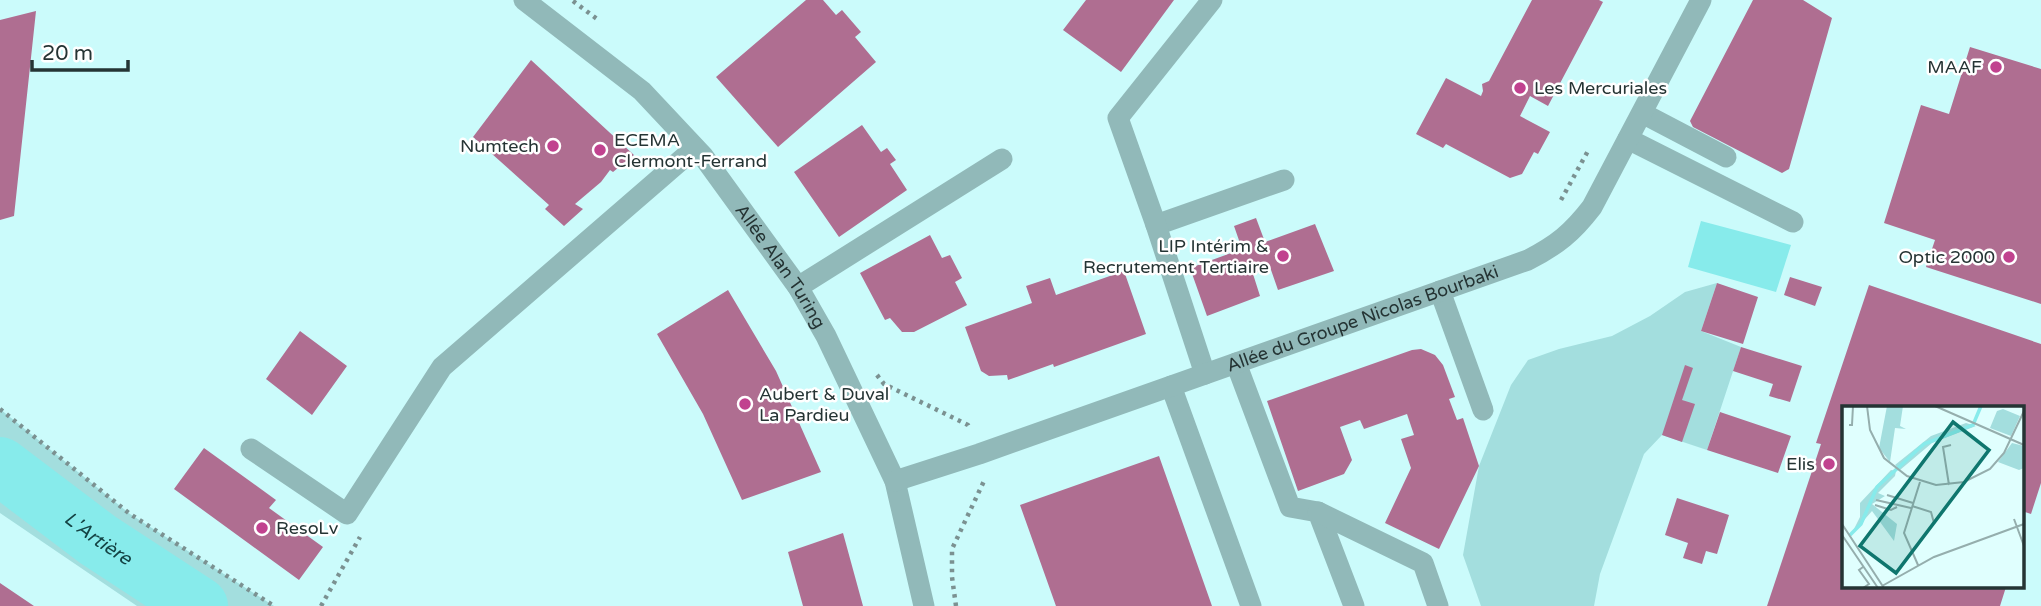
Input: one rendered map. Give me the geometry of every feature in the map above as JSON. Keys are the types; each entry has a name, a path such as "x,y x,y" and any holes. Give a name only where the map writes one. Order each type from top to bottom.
{"street":[{"name":"Allée Alan Turing","path":"524,0 642,92 695,148 798,287 826,336 895,481 924,606"},
{"path":"1205,374 1118,118 1212,0"},
{"name":"Allée du Groupe Nicolas Bourbaki","path":"895,481 1528,260 1556,246 1576,228 1592,207 1701,0"},
{"path":"1642,113 1726,157"},
{"path":"1628,139 1793,222"},
{"path":"251,449 348,514 442,367 695,148"},
{"path":"798,287 1002,159"},
{"path":"1156,225 1284,180"},
{"path":"1440,291 1483,410"},
{"path":"1236,363 1290,506 1318,512 1423,563 1438,606"},
{"path":"1171,386 1251,606"},
{"path":"1318,512 1354,606"}],"path":[{"path":"1558,205 1591,145"},
{"path":"0,409 130,514 274,606"},
{"path":"321,606 360,535"}],"shaded area":[{"path":"0,0 2041,0 2041,606 0,606"},
{"path":"1701,221 1791,245 1776,292 1688,267"},
{"path":"1717,283 1701,331 1741,347 1707,450 1662,435 1644,454 1600,574 1594,606 1481,606 1463,555 1479,466 1511,385 1528,360 1612,336 1650,316 1685,292"},
{"path":"0,409 130,514 274,606 137,606 0,513"}],"building":[{"path":"806,0 823,0 836,15 842,10 861,32 855,37 876,62 778,147 716,77"},
{"path":"1086,0 1174,0 1121,72 1063,30"},
{"name":"Les Mercuriales","path":"1532,0 1603,2 1548,106 1530,96 1520,116 1550,132 1538,154 1534,152 1522,174 1510,178 1446,144 1443,148 1416,134 1446,78 1481,96 1482,84 1489,81"},
{"path":"1753,0 1803,0 1832,18 1789,169 1782,173 1693,127 1690,121"},
{"path":"36,11 14,216 0,220 0,20"},
{"path":"1970,47 2041,69 2041,304 1926,267 1935,240 1884,223 1921,105 1949,114"},
{"name":"Numtech","path":"531,60 634,155 613,172 610,170 601,182 575,204 583,209 564,226 545,209 549,205 473,137"},
{"path":"862,125 881,152 887,148 896,160 890,164 907,190 839,237 794,172"},
{"path":"1256,218 1265,242 1315,224 1334,271 1278,290 1270,267 1253,274 1260,296 1207,316 1190,268 1242,249 1234,226"},
{"path":"930,235 942,258 950,255 962,278 955,282 967,305 914,332 902,332 890,318 885,320 860,273"},
{"path":"1124,271 1146,334 1054,367 1053,364 1008,380 1007,375 989,376 981,371 965,327 1032,303 1026,286 1050,278 1056,295"},
{"path":"1790,277 1822,287 1815,306 1784,295"},
{"path":"1717,283 1758,297 1743,344 1701,331"},
{"name":"Elis","path":"1869,285 2041,344 2041,483 2031,514 2024,512 2024,406 1842,406 1842,588 2006,588 2000,606 1767,606 1821,444 1816,443"},
{"name":"Aubert & Duval La Pardieu","path":"728,290 776,371 821,472 742,500 703,414 657,334"},
{"path":"300,331 347,366 312,415 266,379"},
{"path":"1741,347 1802,366 1790,402 1769,396 1773,384 1733,371"},
{"path":"1421,349 1435,355 1443,365 1455,397 1449,399 1457,420 1463,418 1479,466 1439,549 1385,523 1411,468 1401,439 1414,435 1407,414 1364,429 1360,420 1340,427 1352,460 1344,474 1298,491 1267,401"},
{"path":"1685,365 1693,368 1682,400 1695,404 1682,442 1662,435"},
{"path":"1720,412 1791,436 1778,473 1707,450"},
{"name":"ResoLv","path":"204,448 276,500 269,508 323,547 299,580 174,489"},
{"path":"1159,456 1212,606 1056,606 1020,505"},
{"path":"1677,498 1729,515 1717,554 1706,551 1702,564 1683,558 1688,543 1665,535"},
{"path":"843,533 863,606 803,606 788,552"},
{"path":"0,583 34,606 0,606"}],"waterway":[{"name":"L'Artière","path":"0,466 98,540 199,606"}],"place":[{"name":"MAAF","path":"1996,67"},
{"name":"Les Mercuriales","path":"1520,88"},
{"name":"Numtech","path":"553,146"},
{"name":"ECEMA Clermont-Ferrand","path":"600,150"},
{"name":"LIP Intérim & Recrutement Tertiaire","path":"1283,256"},
{"name":"Optic 2000","path":"2009,257"},
{"name":"Aubert & Duval La Pardieu","path":"745,404"},
{"name":"Elis","path":"1829,464"},
{"name":"ResoLv","path":"262,528"}]}
